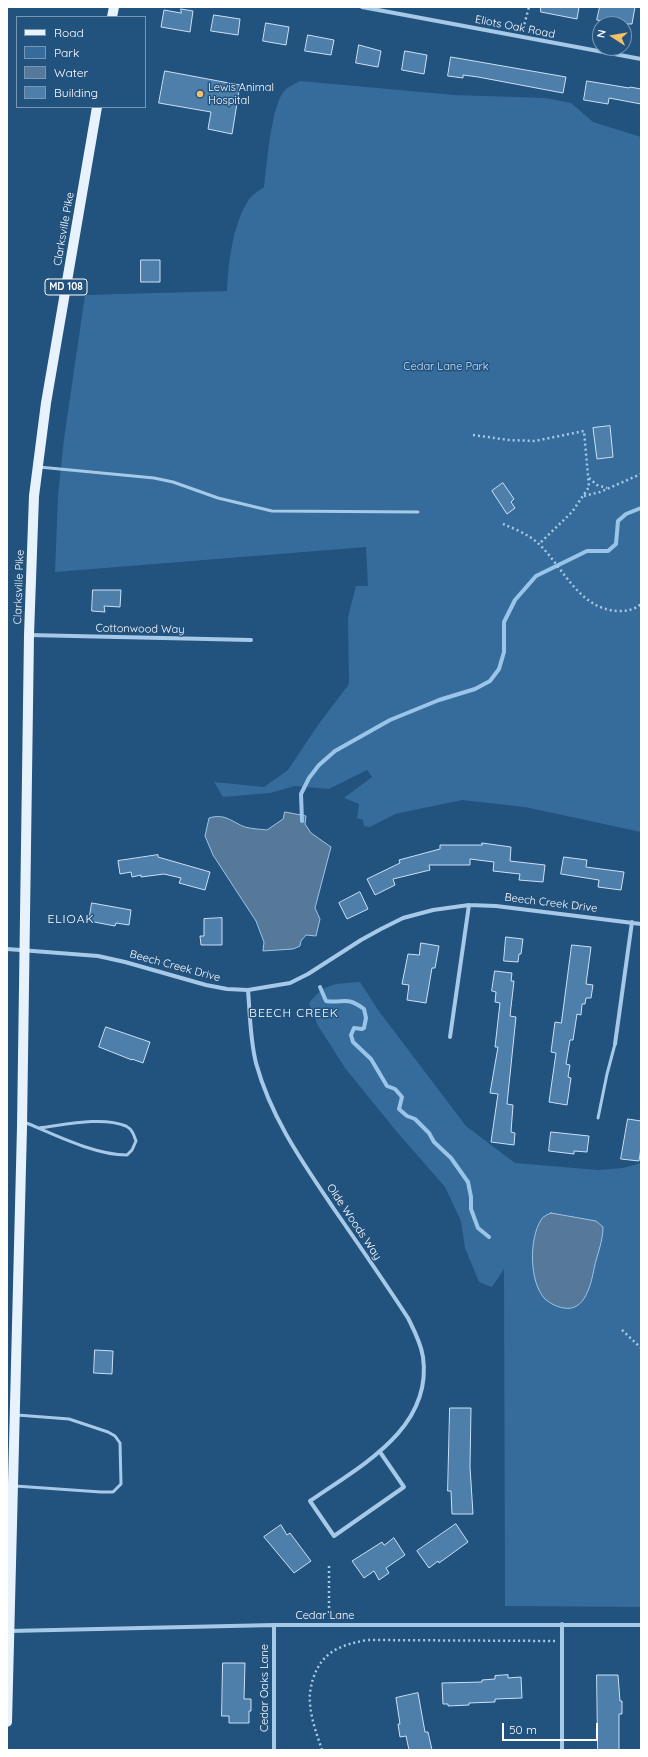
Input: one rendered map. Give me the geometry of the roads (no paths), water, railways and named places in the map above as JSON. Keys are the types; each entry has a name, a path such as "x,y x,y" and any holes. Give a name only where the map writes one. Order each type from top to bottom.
{"main road":[{"name":"Clarksville Pike","path":"7,1722 8,1631 22,1121 29,635 37,467 46,404 97,108"}],"street":[{"name":"Eliots Oak Road","path":"362,7 390,10 521,38 641,59"},
{"name":"Cottonwood Way","path":"29,635 251,640"},
{"name":"Beech Creek Drive","path":"7,949 98,956 227,990 248,990 290,983 308,974 360,940 403,918 433,910 469,905 496,906 641,924"},
{"path":"450,1037 469,905"},
{"path":"615,1044 632,922"},
{"name":"Olde Woods Way","path":"248,990 251,1037 256,1062 272,1108 280,1125 300,1158 404,1312 418,1338 423,1356 425,1374 420,1396 413,1414 402,1431 380,1452 310,1501 334,1536 404,1487 380,1452"},
{"path":"562,1624 562,1750"},
{"name":"Cedar Lane","path":"8,1631 274,1625 641,1625"},
{"name":"Cedar Oaks Lane","path":"274,1625 274,1750"}],"lane":[{"path":"37,467 154,478 173,482 218,498 272,511 418,512"},
{"path":"598,1118 615,1044"},
{"path":"22,1121 39,1128 98,1151 116,1155 127,1155 132,1150 136,1141 133,1132 126,1126 97,1121 39,1128"},
{"path":"13,1486 113,1492 121,1484 120,1443 115,1436 108,1432 69,1419 15,1414"}],"water":[{"path":"285,812 306,816 305,824 311,833 331,847 315,908 320,919 316,936 306,935 301,941 300,946 293,949 263,951 264,942 256,921 213,855 205,836 209,818 224,817 245,827 267,830 283,819"},
{"path":"551,1213 596,1221 603,1227 601,1243 589,1289 582,1301 577,1306 571,1308 559,1307 545,1299 536,1282 532,1260 534,1238 541,1220"}],"waterway":[{"path":"302,821 301,794 309,778 319,765 335,751 390,720 439,700 475,689 490,681 499,669 504,652 504,622 515,600 536,576 587,551 608,551 616,544 618,521 626,514 641,508"},
{"path":"320,987 326,1001 353,1002 364,1009 366,1018 364,1028 354,1028 351,1035 353,1042 371,1059 387,1086 395,1089 402,1097 399,1109 407,1116 415,1119 429,1133 434,1142 451,1158 468,1182 471,1197 471,1209 478,1228 489,1237"}],"place":[{"name":"Lewis Animal Hospital","path":"200,94"}],"district":[{"name":"ELIOAK","path":"71,919"},
{"name":"BEECH CREEK","path":"294,1013"}],"park label":[{"name":"Cedar Lane Park","path":"446,367"}]}
